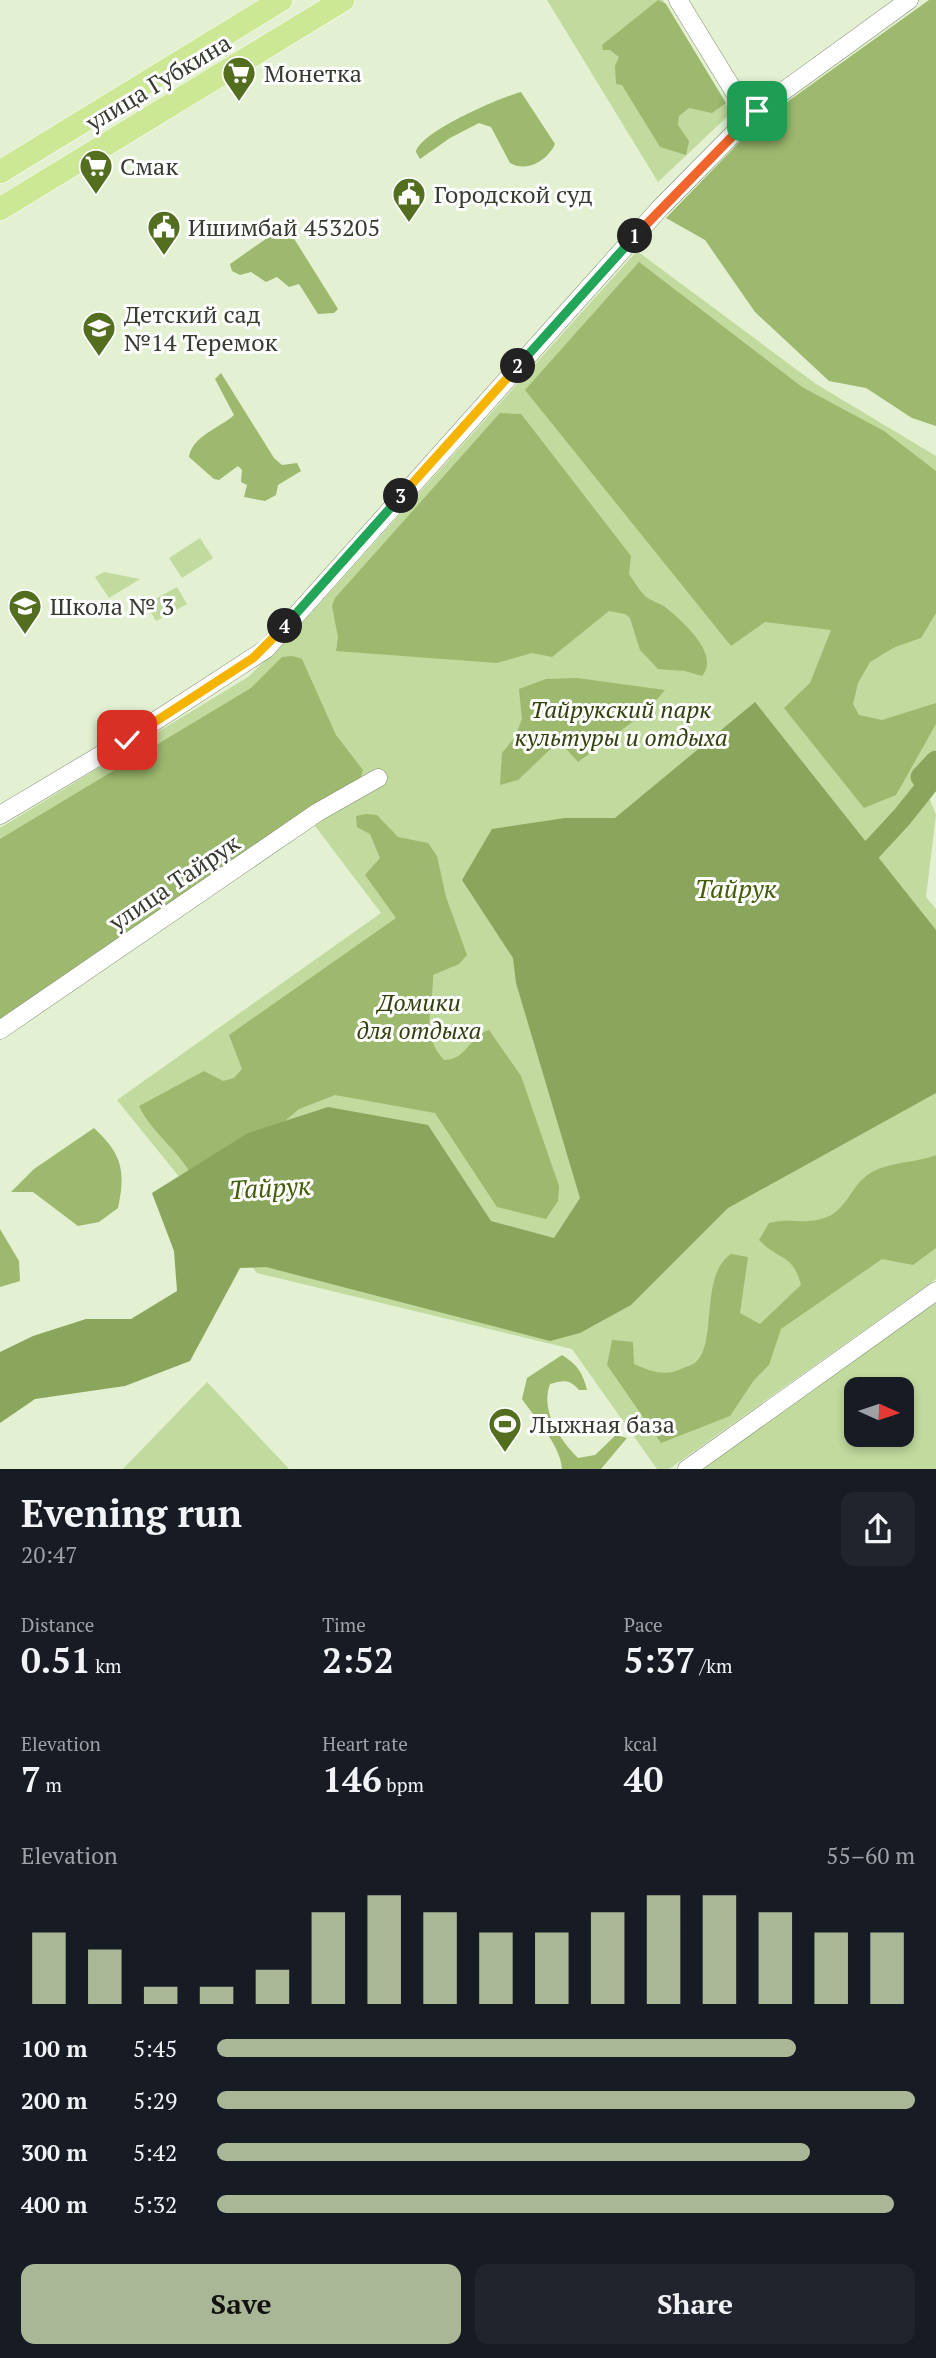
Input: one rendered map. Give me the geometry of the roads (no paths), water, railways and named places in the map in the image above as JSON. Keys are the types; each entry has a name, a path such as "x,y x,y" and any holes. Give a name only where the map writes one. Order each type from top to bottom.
{"main road":[{"name":"улица Губкина","path":"0,172 281,0"},
{"name":"улица Губкина","path":"0,209 343,0"}],"street":[{"path":"678,0 751,119"},
{"path":"0,815 127,740 266,649 650,218 757,111 909,0"},
{"name":"улица Тайрук","path":"0,1030 318,812 378,778"},
{"path":"687,1469 936,1291"}],"water":[{"name":"Тайрук","path":"755,702 936,930 936,1093 728,1208 631,1305 580,1333 550,1341 266,1267 240,1268 190,1361 125,1386 35,1399 0,1423 0,1352 33,1336 86,1319 131,1319 177,1291 174,1251 152,1193 248,1133 328,1107 428,1125 491,1221 554,1238 580,1198 516,983 513,958 462,880 492,829 565,818 615,818"}],"waterway":[{"name":"Тайрук","path":"853,870 902,817 934,777 921,777 936,761"}],"place":[{"name":"Монетка","path":"239,103"},
{"name":"Смак","path":"96,196"},
{"name":"Городской суд","path":"409,224"},
{"name":"Ишимбай 453205","path":"164,257"},
{"name":"Детский сад №14 Теремок","path":"99,358"},
{"name":"Школа № 3","path":"25,636"},
{"name":"Лыжная база","path":"505,1454"}],"park label":[{"name":"Тайрукский парк культуры и отдыха","path":"621,723"},
{"name":"Домики для отдыха","path":"419,1016"}]}
